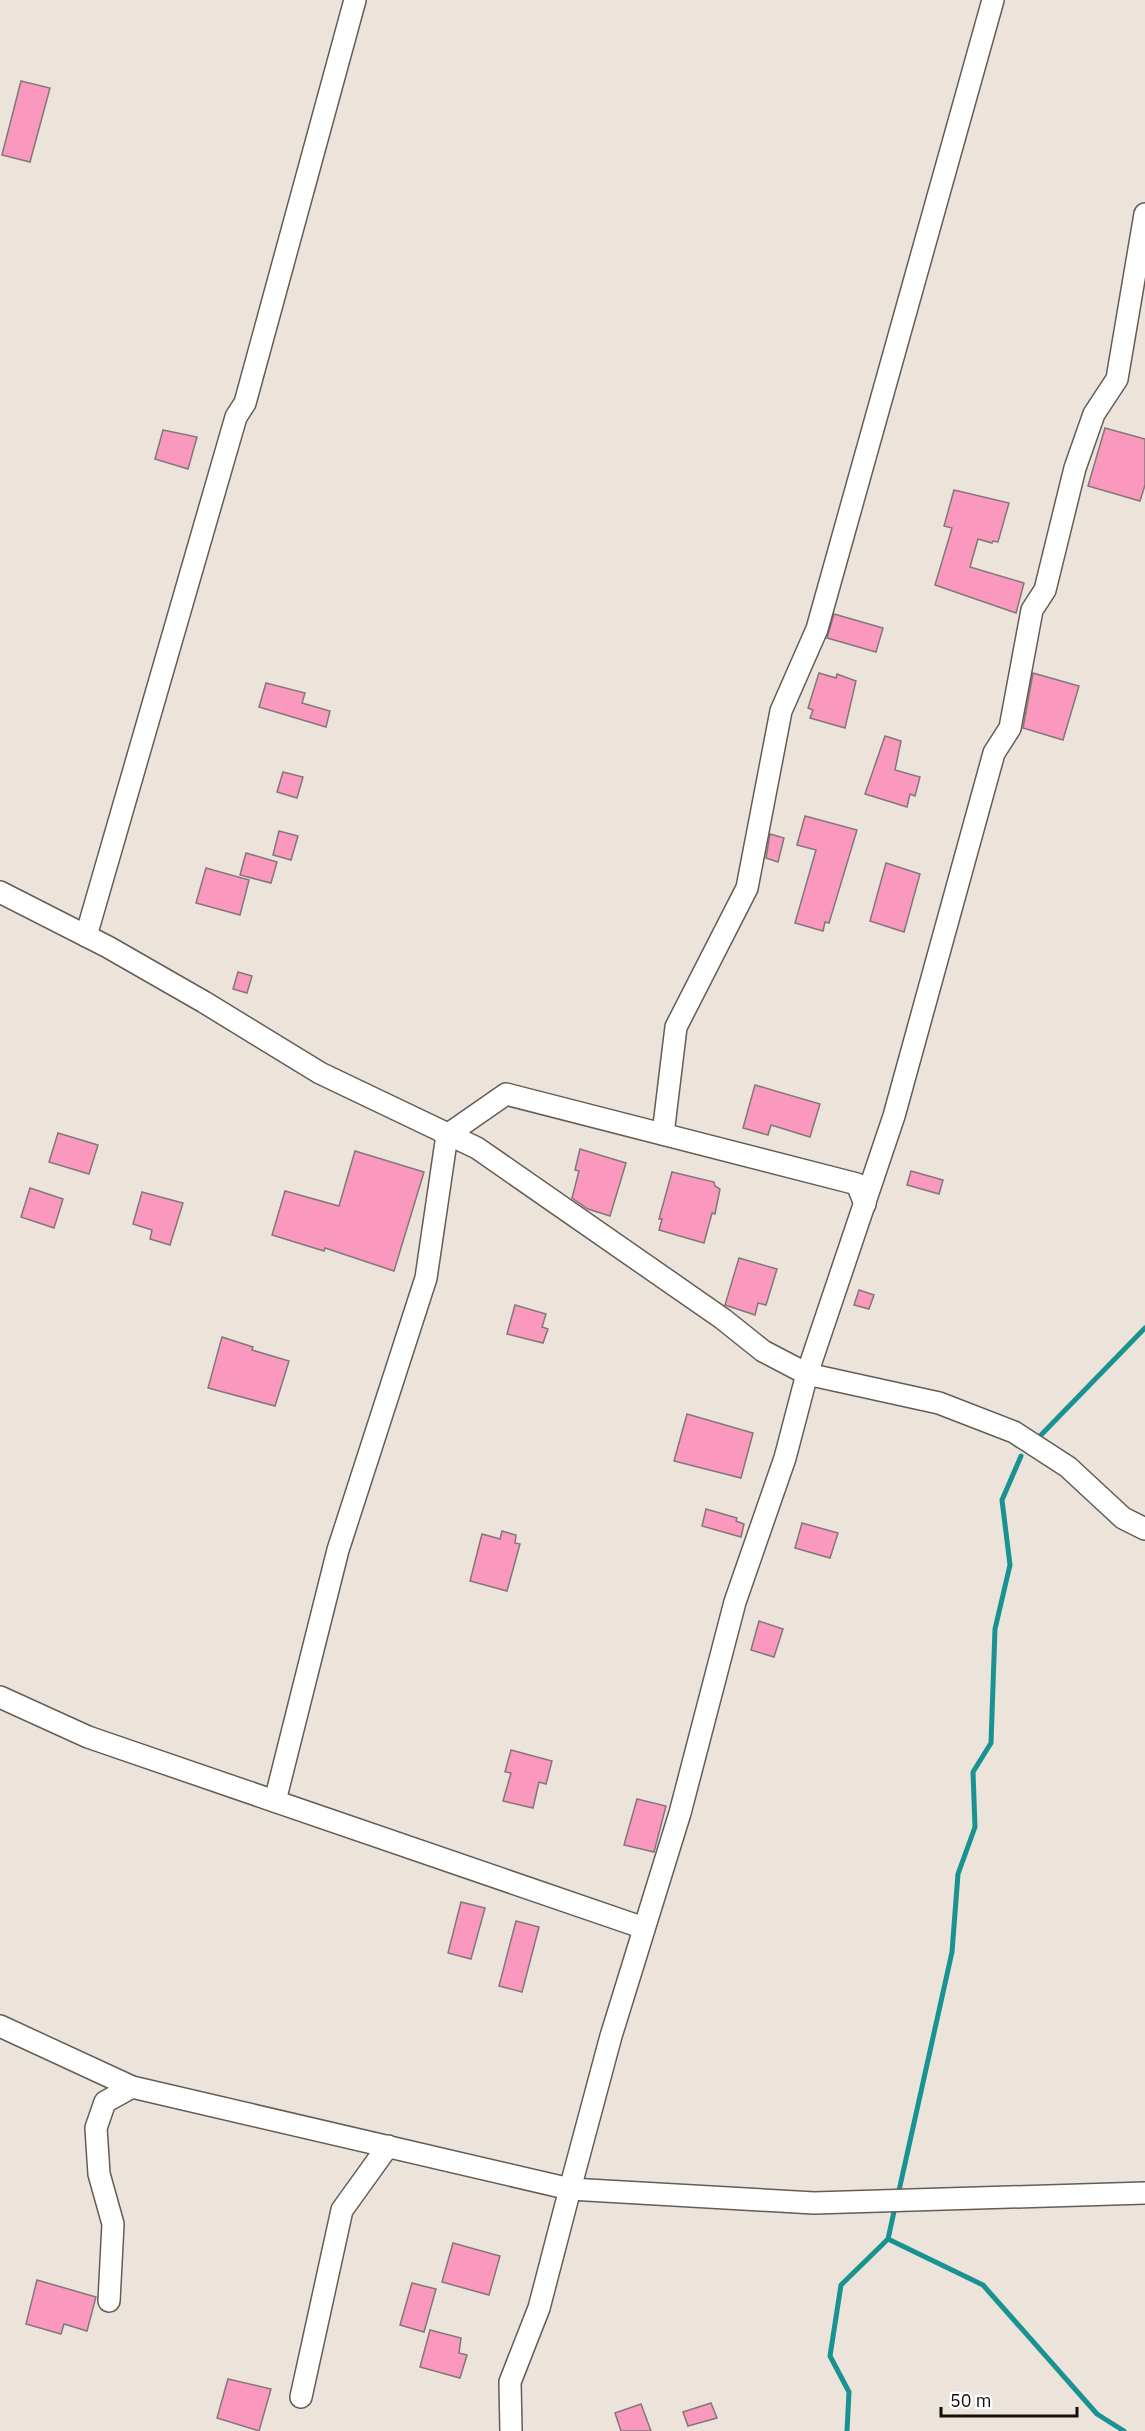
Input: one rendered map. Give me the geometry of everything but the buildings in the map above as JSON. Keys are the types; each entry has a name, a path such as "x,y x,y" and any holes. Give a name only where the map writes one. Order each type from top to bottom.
{"street":[{"path":"86,936 236,417 245,403 355,0"},
{"path":"663,1134 676,1027 747,888 781,711 817,629 993,0"},
{"path":"511,2431 510,2382 539,2308 611,2036 680,1814 735,1602 785,1458 807,1374 894,1116 994,753 1010,728 1032,610 1045,590 1075,468 1094,414 1117,379 1145,214"},
{"path":"0,892 86,936 204,1002 320,1073 477,1148 723,1319 764,1351 807,1374 939,1403 1014,1431 1068,1467 1124,1518 1145,1529"},
{"path":"275,1801 338,1550 426,1278 447,1135 506,1094 857,1184 865,1203"},
{"path":"0,1697 88,1737 644,1928"},
{"path":"0,2026 132,2087 570,2189 814,2203 1145,2193"},
{"path":"109,2301 113,2224 99,2174 96,2128 105,2102 132,2087"},
{"path":"300,2397 342,2210 388,2146"}],"waterway":[{"path":"1041,1435 1145,1328"},
{"path":"898,2195 952,1952 958,1874 975,1827 973,1772 991,1743 995,1629 1010,1565 1002,1500 1021,1456"},
{"path":"847,2431 849,2392 830,2356 841,2285 888,2239 895,2207"},
{"path":"888,2239 983,2285 1097,2414 1124,2431"}]}
